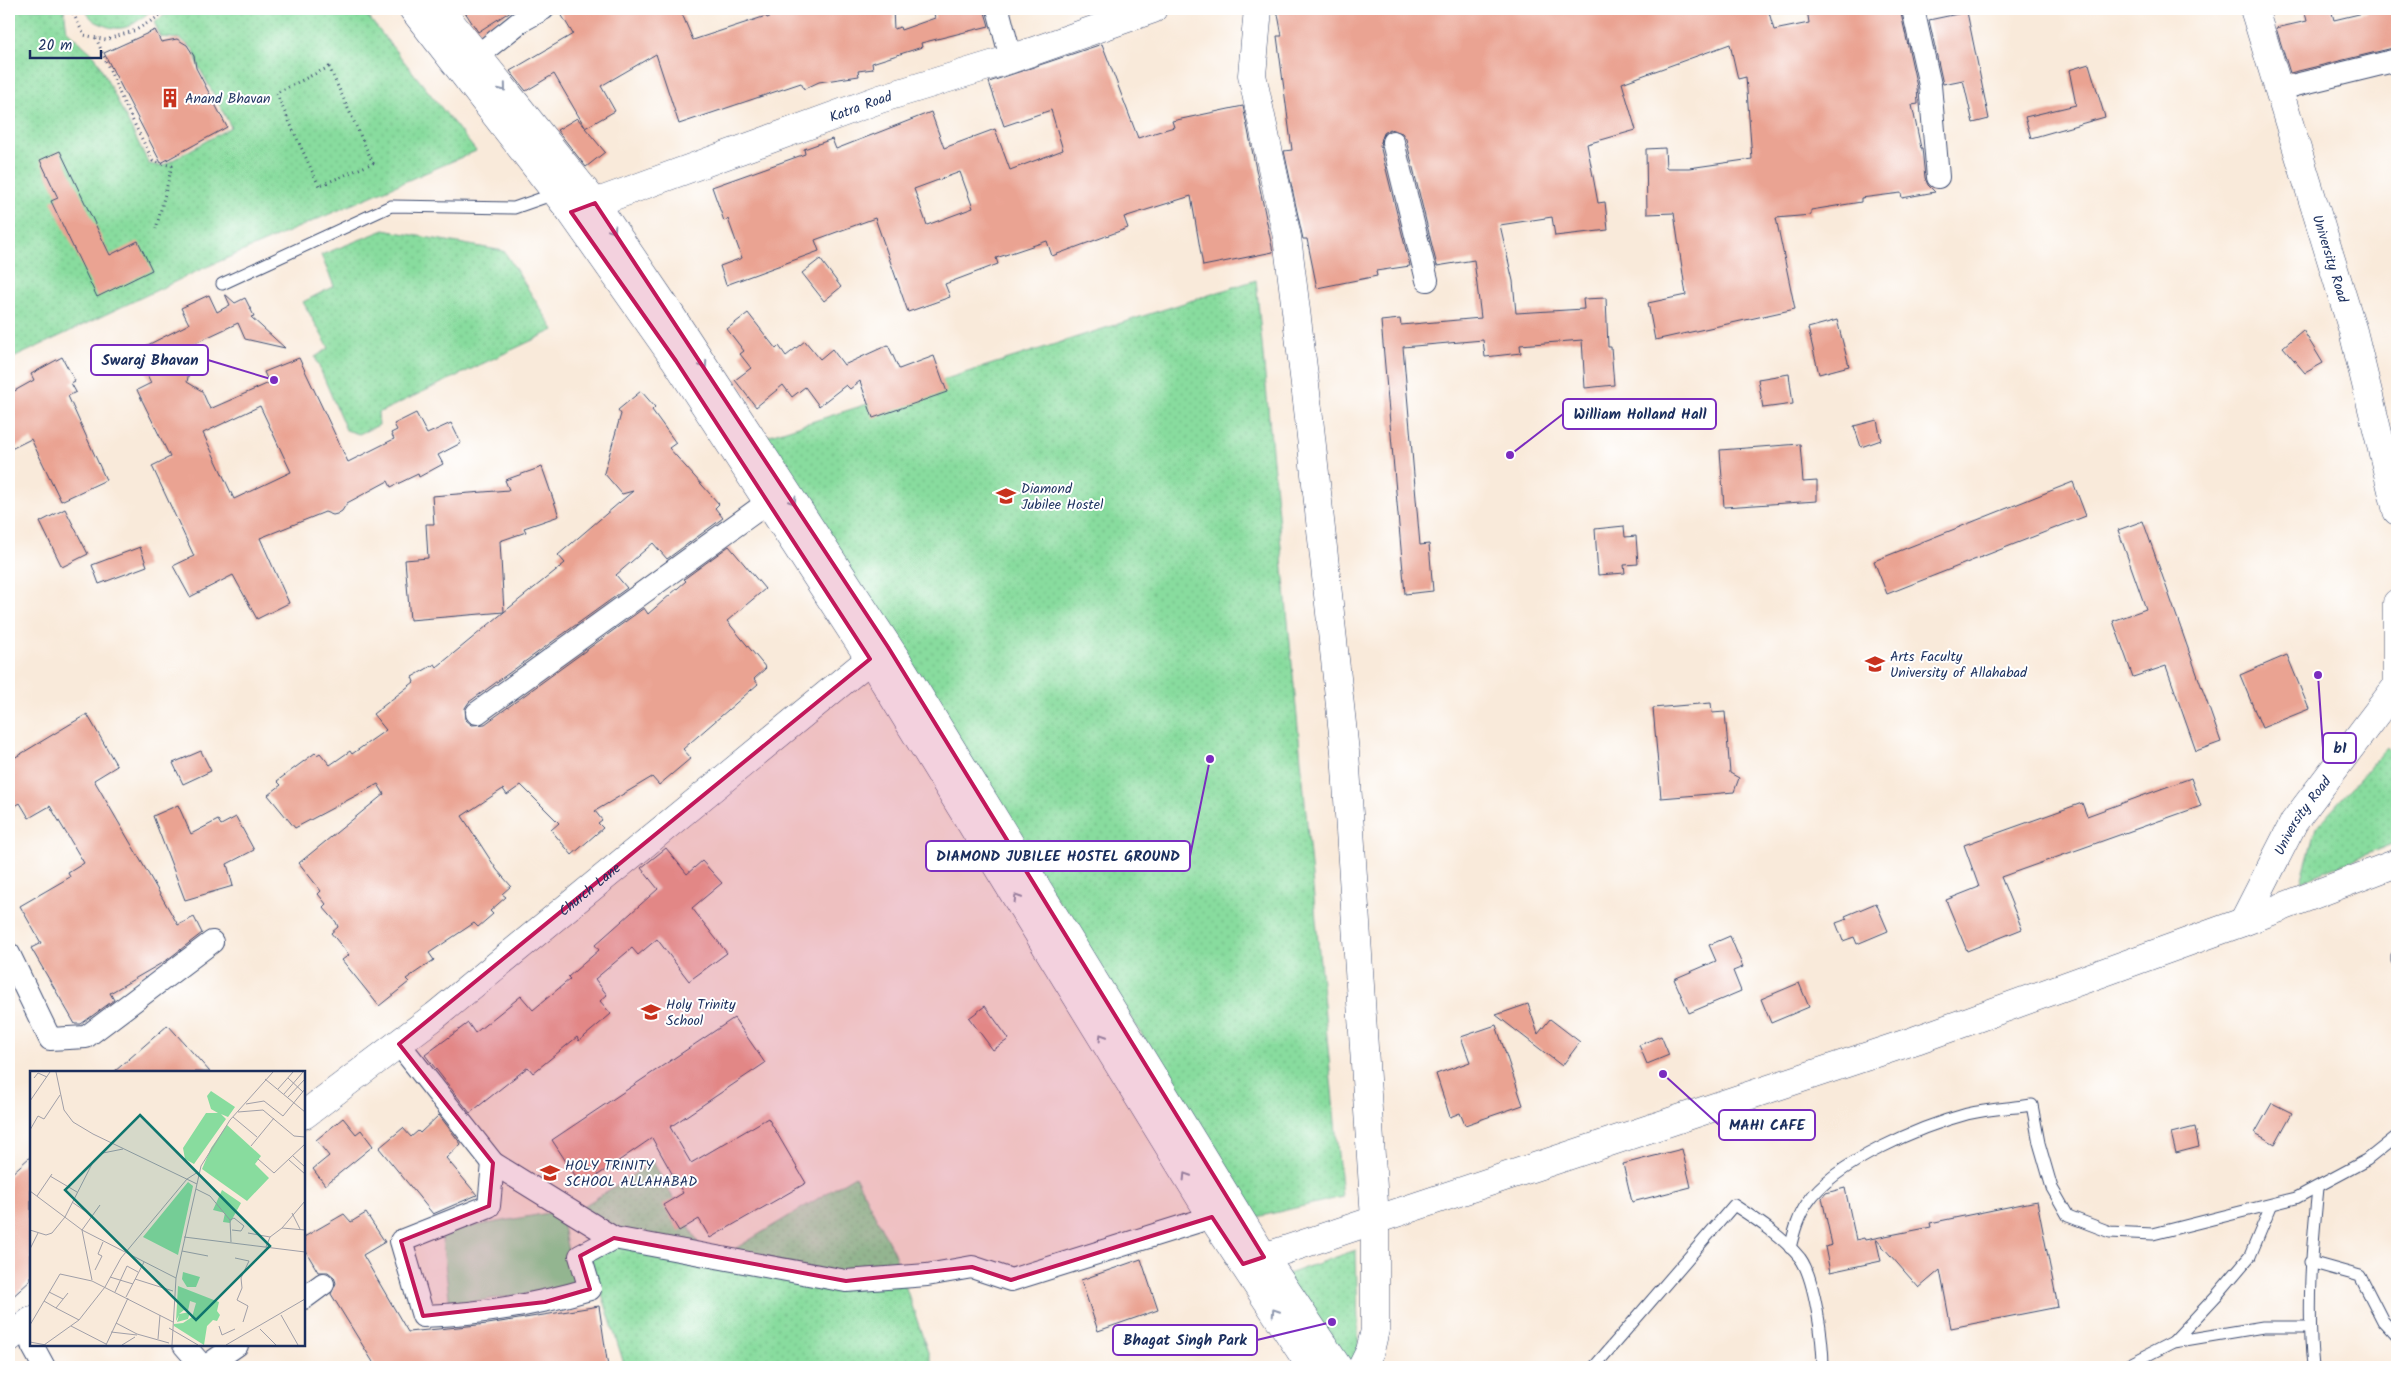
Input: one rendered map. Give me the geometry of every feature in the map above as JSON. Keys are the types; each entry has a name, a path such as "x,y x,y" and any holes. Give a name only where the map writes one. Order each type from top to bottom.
{"main road":[{"path":"413,9 574,202 663,303 1254,1260 1311,1367"},
{"path":"440,9 477,56 768,502 879,653 1212,1217 1254,1260 1338,1367"},
{"name":"Katra Road","path":"574,202 880,99 1010,59 1154,9"},
{"path":"1258,9 1252,75 1287,237 1308,409 1345,752 1375,1219 1375,1330 1370,1351 1362,1367"},
{"name":"University Road","path":"2254,9 2353,331 2397,511"},
{"name":"University Road","path":"2244,922 2294,822 2397,686 2397,604"},
{"name":"Church Lane","path":"305,1114 435,1016 879,653"},
{"path":"1254,1260 1916,1040 2244,922 2397,863"}],"street":[{"path":"477,56 521,21 543,9"},
{"path":"998,9 1010,59"},
{"path":"1913,9 1930,85 1938,177"},
{"path":"2279,89 2397,60"},
{"path":"1393,142 1427,280"},
{"path":"477,713 768,502"},
{"path":"9,954 50,1039 86,1037 212,942"},
{"path":"399,1044 493,1164 614,1238 846,1281 927,1275 972,1267 1011,1280 1212,1217"},
{"path":"493,1164 489,1206 401,1241 424,1316 453,1315 545,1302 590,1289 580,1256 614,1238"},
{"path":"305,1297 323,1284"},
{"path":"32,1346 44,1367"},
{"path":"185,1346 204,1367 236,1346"}],"lane":[{"path":"222,284 392,206 514,208 574,202"},
{"path":"2397,956 2397,961"},
{"path":"1790,1248 1796,1224 1809,1201 1831,1179 1855,1161 1919,1130 1968,1114 2032,1105 2039,1143 2052,1188 2068,1216 2110,1232 2153,1234 2271,1206 2296,1198 2318,1188 2367,1160 2397,1136"},
{"path":"2313,1367 2309,1327 2310,1262 2318,1188"},
{"path":"1594,1367 1734,1205 1772,1231 1801,1259 1811,1283 1823,1351 1823,1367"},
{"path":"2173,1342 2250,1256 2271,1206"},
{"path":"2310,1262 2360,1276 2383,1321 2397,1336"},
{"path":"2124,1367 2173,1342 2263,1327 2309,1327"}],"path":[{"path":"71,9 84,35 106,40 136,30 171,9"},
{"path":"96,38 122,99 153,161 172,166 156,229"},
{"path":"330,67 373,163 319,186 276,93 330,67"}],"highlighted area":[{"path":"595,203 888,647 1264,1257 1243,1264 1212,1217 1011,1280 972,1267 846,1281 614,1238 580,1256 590,1289 545,1302 423,1316 401,1241 489,1206 493,1163 399,1044 870,659 676,361 571,212"}],"green space":[{"path":"9,9 64,9 67,31 95,56 149,164 162,166 231,127 199,67 194,50 181,39 161,37 154,22 174,9 362,9 476,151 204,268 9,360"},
{"path":"85,9 153,9 135,23 123,28 117,28 96,22"},
{"path":"384,230 504,251 554,330 378,413 379,425 359,434 346,430 315,357 329,348 303,302 334,286 321,255"},
{"path":"1256,280 1342,1197 1257,1217 764,437"},
{"path":"2387,748 2397,758 2397,842 2301,881 2316,827"},
{"path":"653,1162 710,1264 855,1176 894,1253 933,1367 625,1367 576,1211"},
{"path":"560,1211 575,1287 450,1305 441,1232"},
{"path":"1356,1250 1359,1367 1337,1367 1276,1278"}],"building":[{"path":"463,9 514,9 478,32"},
{"path":"558,9 680,9 693,40 766,16 767,18 789,9 822,9 822,11 893,9 894,29 900,27 901,30 935,18 933,9 984,9 989,26 921,43 922,47 872,63 873,69 858,71 859,76 819,82 804,89 801,83 679,124 656,54 601,86 615,111 585,128 605,152 586,167 557,130 577,118 585,127 554,74 526,91 510,71 573,34"},
{"path":"1277,9 1768,9 1774,30 1809,23 1807,9 1900,9 1917,87 1918,104 1912,105 1922,148 1925,178 1928,185 1935,192 1902,198 1901,193 1861,198 1861,202 1811,210 1811,215 1776,218 1795,309 1655,340 1648,303 1686,295 1674,213 1647,214 1646,149 1665,148 1666,168 1689,168 1752,159 1746,77 1738,79 1730,44 1622,83 1636,130 1587,144 1598,203 1605,202 1608,230 1555,236 1552,217 1500,225 1513,281 1516,313 1584,309 1583,299 1606,298 1608,347 1611,347 1614,385 1585,388 1582,340 1520,345 1521,353 1485,357 1483,340 1403,347 1420,545 1429,544 1433,591 1405,594 1381,321 1400,319 1401,325 1481,318 1474,260 1437,266 1406,139 1402,133 1390,129 1384,133 1380,145 1410,266 1376,271 1377,276 1317,288 1307,239 1303,239 1284,151 1292,150 1277,36 1282,36"},
{"path":"2304,9 2331,9 2334,20 2380,9 2397,9 2397,47 2290,73 2276,28 2307,21"},
{"path":"1967,12 1989,119 1973,123 1963,80 1943,84 1929,20"},
{"name":"Anand Bhavan","path":"155,30 161,42 177,39 187,45 194,56 196,68 227,127 161,163 104,53"},
{"path":"1102,44 1138,138 1174,127 1172,121 1243,106 1273,252 1203,266 1191,196 1124,217 1128,228 1052,256 1047,241 996,258 998,264 945,284 950,297 908,312 875,218 815,240 819,251 726,285 720,266 742,258 728,219 724,221 712,187 805,154 804,149 832,139 836,149 931,112 944,148 995,129 1010,170 1063,150 1051,110 1004,126 989,82","holes":["960,172 973,208 927,225 914,189"]},
{"path":"2089,64 2105,117 2031,138 2025,117 2076,105 2069,70"},
{"path":"60,151 110,255 138,241 152,270 97,297 51,201 58,198 40,160"},
{"path":"820,259 841,287 824,301 802,273"},
{"path":"225,294 235,303 245,298 254,316 251,317 285,348 245,339 238,323 182,349 190,367 187,382 202,391 210,409 269,383 264,372 299,358 348,462 394,439 391,433 397,430 394,424 416,413 427,434 451,423 461,443 438,455 443,464 419,477 418,474 391,487 388,481 347,503 342,511 337,514 333,515 325,512 260,538 289,603 257,619 233,575 190,597 173,566 194,556 152,466 170,457 137,390 151,383 136,351 189,324 181,308 209,295 217,312 230,305","holes":["260,406 291,472 234,499 203,433"]},
{"path":"748,313 776,349 779,346 786,356 805,341 820,359 832,349 844,365 888,345 899,369 934,356 947,392 873,418 860,381 850,389 846,385 819,406 805,387 792,397 783,385 756,407 735,380 751,368 740,354 744,351 727,329"},
{"path":"1837,320 1849,366 1819,374 1808,328"},
{"path":"2303,330 2323,363 2305,373 2283,347"},
{"path":"62,357 75,381 71,383 76,392 68,396 106,480 61,501 31,439 9,450 9,394 34,380 31,374"},
{"path":"1789,374 1793,404 1763,408 1758,379"},
{"path":"641,391 655,407 652,410 676,443 669,448 719,504 715,508 723,518 667,559 653,543 616,575 627,588 469,702 465,708 466,720 472,725 485,724 644,608 648,614 686,581 684,579 729,546 765,589 727,621 766,668 754,679 758,684 683,749 691,758 659,785 652,777 595,811 602,820 598,823 603,828 572,855 551,830 559,823 521,785 507,795 503,789 462,816 497,870 511,886 502,894 506,897 490,911 493,914 478,927 474,923 429,953 434,960 406,979 409,982 379,1006 342,960 349,955 331,933 338,927 336,922 323,907 326,904 318,894 321,891 299,863 384,794 378,784 295,828 268,795 281,785 277,781 315,753 317,755 320,753 330,765 350,751 352,754 386,730 373,714 414,682 412,677 435,664 437,667 565,563 558,555 633,491 622,494 604,473 621,414 618,410"},
{"path":"1877,420 1881,440 1861,447 1854,426"},
{"path":"1800,444 1803,482 1817,481 1817,501 1724,507 1720,450"},
{"path":"542,467 559,516 524,528 526,532 500,541 504,612 410,620 405,560 428,558 426,524 434,524 432,496 509,490 505,480"},
{"path":"2073,482 2086,516 1887,594 1874,561"},
{"path":"65,509 88,554 62,567 40,522"},
{"path":"2143,521 2221,742 2196,751 2166,666 2133,677 2113,621 2146,609 2118,530"},
{"path":"1624,526 1625,537 1636,536 1638,564 1624,565 1625,573 1598,575 1595,529"},
{"path":"140,547 147,566 99,584 92,565"},
{"path":"2287,655 2309,709 2262,728 2240,675"},
{"path":"1711,703 1712,713 1725,712 1730,773 1739,778 1734,792 1661,798 1653,708"},
{"path":"87,714 117,766 94,780 178,925 194,917 202,933 167,960 110,993 114,1000 81,1024 75,1024 31,948 41,943 20,906 70,877 68,873 84,863 50,806 29,818 20,803 9,810 9,761"},
{"path":"201,751 211,771 183,784 173,763"},
{"path":"2191,778 2201,806 2001,877 2022,929 1967,951 1946,900 1979,887 1964,845 2082,803 2087,816"},
{"path":"178,805 191,834 218,820 221,825 236,817 254,850 227,864 233,886 185,900 153,816"},
{"path":"666,848 687,874 702,861 722,883 692,908 727,953 689,981 657,939 638,955 632,948 595,979 607,995 600,1001 611,1014 579,1041 577,1037 533,1073 528,1067 470,1113 425,1055 468,1023 475,1033 521,996 533,1010 570,979 568,977 599,950 595,945 658,889 641,868"},
{"path":"1876,903 1888,931 1857,944 1854,937 1843,941 1836,923 1847,919 1845,916"},
{"path":"1730,936 1743,967 1733,971 1741,991 1689,1013 1674,979 1716,961 1709,945"},
{"path":"1799,983 1809,1007 1771,1023 1761,999"},
{"path":"1528,1004 1538,1034 1550,1019 1580,1042 1562,1066 1496,1015"},
{"path":"985,1006 1009,1039 993,1050 969,1018"},
{"path":"734,1018 765,1063 670,1127 691,1163 768,1118 806,1183 710,1238 699,1219 679,1231 663,1205 683,1193 652,1138 582,1186 552,1140"},
{"path":"168,1025 209,1071 115,1071"},
{"path":"1496,1025 1523,1105 1465,1125 1460,1113 1450,1117 1436,1074 1470,1062 1461,1037"},
{"path":"1661,1036 1669,1055 1647,1064 1639,1045"},
{"path":"2272,1103 2292,1113 2275,1144 2255,1133"},
{"path":"439,1115 461,1144 446,1158 477,1195 433,1214 379,1148 403,1128 411,1137 418,1131 420,1133"},
{"path":"343,1118 356,1134 361,1130 373,1146 325,1185 313,1169 329,1156 316,1140"},
{"path":"2195,1127 2199,1147 2176,1153 2171,1133"},
{"path":"1682,1149 1691,1187 1632,1202 1623,1164"},
{"path":"30,1157 30,1281 9,1300 9,1176"},
{"path":"1845,1188 1856,1240 1864,1238 1865,1240 1931,1227 1930,1223 2037,1201 2058,1307 1951,1328 1940,1270 1919,1288 1876,1239 1881,1261 1830,1272 1825,1247 1832,1245 1822,1198 1826,1193"},
{"path":"366,1213 385,1242 363,1255 408,1332 488,1324 599,1306 608,1367 376,1367 331,1294 336,1283 334,1277 328,1272 318,1272 305,1250 305,1236 344,1214 351,1222"},
{"path":"1141,1259 1158,1310 1098,1331 1081,1280"}],"place":[{"name":"Anand Bhavan","path":"170,98"},
{"name":"Swaraj Bhavan","path":"274,380"},
{"name":"William Holland Hall","path":"1510,455"},
{"name":"Diamond Jubilee Hostel","path":"1006,496"},
{"name":"Arts Faculty University of Allahabad","path":"1875,664"},
{"name":"b1","path":"2318,675"},
{"name":"DIAMOND JUBILEE HOSTEL GROUND","path":"1210,759"},
{"name":"Holy Trinity School","path":"651,1012"},
{"name":"MAHI CAFE","path":"1663,1074"},
{"name":"HOLY TRINITY SCHOOL ALLAHABAD","path":"550,1173"},
{"name":"Bhagat Singh Park","path":"1332,1322"}]}
